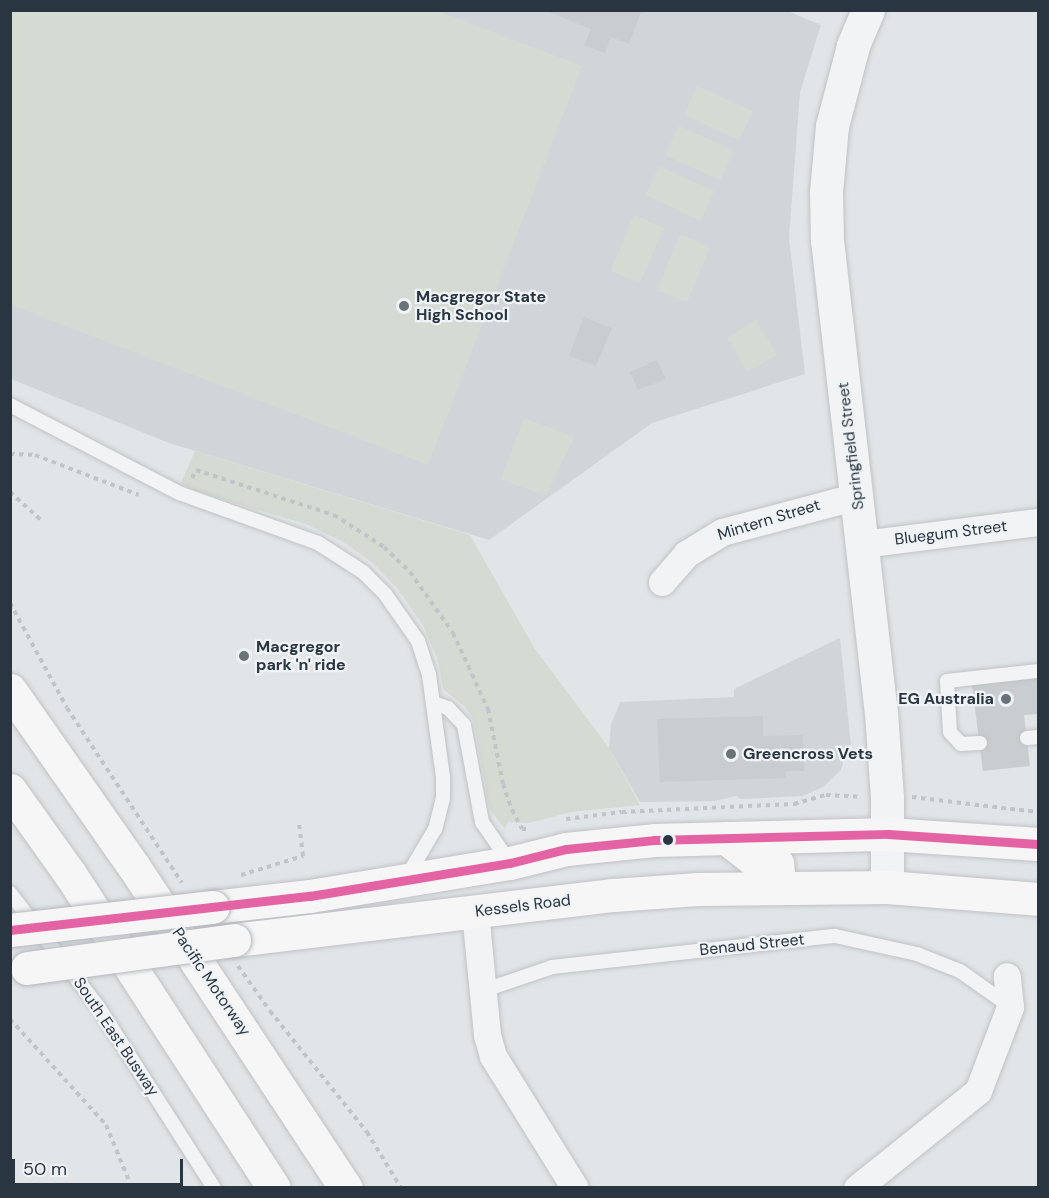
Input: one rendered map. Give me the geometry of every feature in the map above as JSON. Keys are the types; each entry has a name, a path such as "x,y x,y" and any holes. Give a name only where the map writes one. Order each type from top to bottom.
{"highway":[{"name":"Pacific Motorway","path":"10,690 207,975 346,1188"},
{"path":"10,790 76,884 274,1188"},
{"path":"10,930 213,907 405,880 510,863 567,849 724,836 888,834 1038,844"},
{"path":"724,836 752,858 777,864 780,887"},
{"name":"Kessels Road","path":"19,969 234,940 613,895 780,887 887,887 1038,899"}],"street":[{"name":"Springfield Street","path":"868,10 854,46 832,126 826,192 827,240 881,712 888,834 887,887"},
{"name":"Mintern Street","path":"662,582 686,554 722,532 856,496"},
{"name":"Bluegum Street","path":"863,544 1038,522"},
{"path":"475,912 482,991 493,1056 575,1188"},
{"path":"857,1188 978,1091 1010,1007 1007,976"}],"lane":[{"path":"10,405 179,493 292,532 339,554 386,594 404,616 418,641 434,703 443,777 442,806 435,829 405,880"},
{"path":"980,743 961,744 950,732 947,681 1038,671"},
{"path":"434,703 448,708 464,725 482,822 510,863"},
{"name":"South East Busway","path":"10,892 98,1005 214,1188"},
{"name":"Benaud Street","path":"482,991 552,967 835,936 917,954 960,971 1010,1007"}],"path":[{"path":"10,454 35,454 151,500"},
{"path":"188,487 196,470 334,515 384,547 410,572 453,633 488,709 512,810 522,829 538,826"},
{"path":"10,492 41,520"},
{"path":"554,822 622,812 794,804 826,795 837,797"},
{"path":"927,796 945,804 1038,812"},
{"path":"237,879 247,870 303,856 298,823"},
{"path":"10,1019 106,1125 132,1188"}],"shaded area":[{"name":"Macgregor State High School","path":"785,10 821,25 800,92 789,238 805,374 652,423 489,540 169,443 11,379 10,11"},
{"path":"10,11 438,11 582,66 428,465 11,305"},
{"path":"697,86 753,111 739,140 684,115"},
{"path":"679,126 734,151 720,180 665,155"},
{"path":"659,166 714,191 701,221 646,195"},
{"path":"634,215 664,228 640,283 611,271"},
{"path":"680,234 710,247 687,302 657,290"},
{"path":"756,320 777,355 747,372 727,338"},
{"path":"524,418 574,437 546,496 501,479"},
{"path":"195,451 470,535 535,649 609,748 640,805 571,812 529,823 508,822 505,829 489,808 474,721 465,707 443,689 438,660 423,625 397,588 373,563 343,542 306,524 195,491 181,483"},
{"path":"840,638 851,746 840,771 823,787 803,796 741,799 736,796 715,801 640,802 609,748 611,725 620,702 734,697 734,689"}],"building":[{"path":"544,10 642,10 629,44 611,37 605,53 584,45 591,29"},
{"path":"584,317 612,328 596,366 569,356"},
{"path":"657,360 666,379 638,390 630,372"},
{"path":"1038,677 1038,714 1024,715 1030,766 983,771 972,685"},
{"name":"Greencross Vets","path":"763,716 763,736 803,735 804,771 786,771 786,778 660,782 657,719"}],"transit line":[{"path":"10,930 310,896 510,863 566,849 654,840 888,834 1038,844"}],"place":[{"name":"Macgregor State High School","path":"404,306"},
{"name":"Macgregor park 'n' ride","path":"244,656"},
{"name":"EG Australia","path":"1006,699"},
{"name":"Greencross Vets","path":"731,754"}]}
